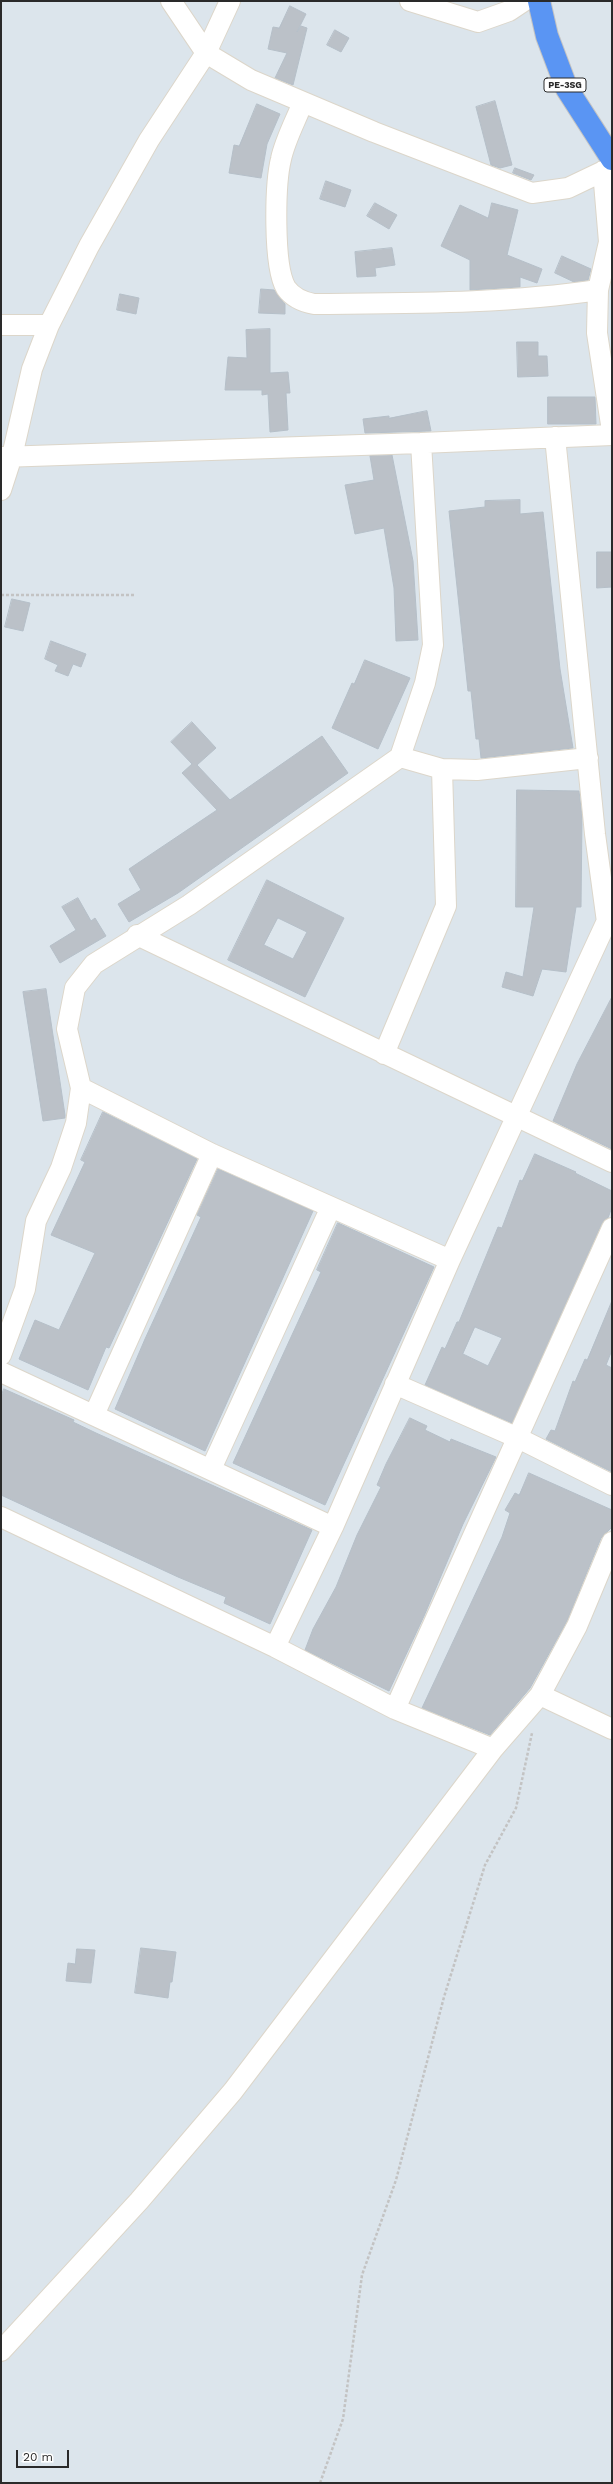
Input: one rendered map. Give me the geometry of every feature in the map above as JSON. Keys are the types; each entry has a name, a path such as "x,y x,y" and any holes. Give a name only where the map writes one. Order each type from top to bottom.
{"main road":[{"name":"PE-3SG","path":"538,1 547,36 567,89 609,166"}],"street":[{"path":"171,1 206,53 251,80 374,132 532,193 568,188 609,166 609,242 598,290 597,333 612,431"},
{"path":"1,490 6,457 32,369 49,325 89,246 149,140 206,53 230,1"},
{"path":"410,1 478,22 509,11 524,1"},
{"path":"303,102 281,159 276,235 280,273 286,288 298,299 314,304 488,301 545,298 598,290"},
{"path":"1,324 49,325"},
{"path":"6,457 612,435"},
{"path":"275,1647 333,1527 450,1260 609,916 604,838 588,758 554,438"},
{"path":"1,1355 25,1289 36,1221 61,1168 76,1123 81,1088 67,1029 76,988 94,964 189,904 400,757 425,683 433,645 421,443"},
{"path":"400,757 442,770 477,770 588,758"},
{"path":"384,1054 446,906 442,770"},
{"path":"138,935 612,1162"},
{"path":"81,1088 212,1154 450,1260"},
{"path":"94,1415 212,1154"},
{"path":"211,1469 331,1207"},
{"path":"395,1709 612,1228"},
{"path":"1,1372 333,1527"},
{"path":"395,1384 518,1438 612,1485"},
{"path":"1,1517 275,1647 395,1709 493,1749"},
{"path":"1,2352 139,2201 233,2091 493,1749 540,1696 577,1626 612,1542"},
{"path":"540,1696 612,1729"}],"path":[{"path":"1,596 135,596"},
{"path":"320,2483 343,2419 362,2275 396,2180 444,1997 485,1865 516,1808 534,1726"}],"building":[{"path":"290,6 306,14 297,32 301,26 307,28 293,85 275,78 287,53 268,49 273,27 279,28"},
{"path":"335,30 349,38 341,52 327,45"},
{"path":"495,101 512,165 500,168 491,165 476,107"},
{"path":"257,104 280,114 267,144 261,178 229,173 234,145 239,146"},
{"path":"515,168 534,175 531,180 513,173"},
{"path":"326,181 351,190 345,207 320,199"},
{"path":"375,203 397,215 389,229 367,216"},
{"path":"492,203 518,210 507,255 542,269 537,283 520,277 520,287 470,290 470,260 441,246 460,205 488,218"},
{"path":"392,248 395,265 375,268 376,276 357,277 355,252"},
{"path":"562,256 591,269 588,280 574,282 555,273"},
{"path":"261,289 274,290 285,304 285,314 259,313"},
{"path":"120,294 139,298 136,314 117,310"},
{"path":"270,329 270,373 288,372 290,393 286,393 288,430 270,432 268,394 262,395 262,390 225,390 228,357 247,358 246,330"},
{"path":"517,342 538,342 538,356 547,356 548,376 518,377"},
{"path":"548,397 595,397 596,424 548,424"},
{"path":"427,411 431,431 365,433 363,419 389,416 389,418"},
{"path":"392,455 413,561 418,640 396,641 394,588 384,528 355,534 345,485 374,480 370,456"},
{"path":"520,500 520,514 543,512 560,669 573,748 481,758 479,739 476,739 471,691 468,691 449,511 485,507 485,501"},
{"path":"597,552 612,552 612,587 597,588"},
{"path":"12,599 30,603 23,631 5,627"},
{"path":"51,641 86,654 81,667 73,664 68,676 55,671 58,665 45,659"},
{"path":"365,660 410,678 378,749 332,728 352,683 354,684"},
{"path":"192,722 216,748 197,765 230,800 322,736 348,773 178,893 129,922 118,904 141,890 129,869 217,810 182,773 192,764 171,742"},
{"path":"517,790 579,791 582,816 581,907 576,907 566,972 542,969 533,996 502,987 506,972 523,977 534,907 516,907"},
{"path":"267,880 344,918 305,997 228,960","holes":["278,918 307,932 293,959 264,945"]},
{"path":"78,898 91,921 95,918 106,936 60,963 50,946 76,930 62,907"},
{"path":"46,989 65,1118 43,1121 23,992"},
{"path":"612,997 612,1149 553,1121 577,1064"},
{"path":"103,1112 197,1159 109,1348 106,1347 88,1390 19,1359 35,1320 59,1330 95,1253 51,1235 85,1162 81,1160"},
{"path":"535,1154 576,1172 575,1173 612,1191 612,1207 608,1218 602,1223 512,1423 425,1385 442,1347 445,1349 457,1322 459,1322 498,1227 502,1228 520,1180 522,1181","holes":["475,1327 502,1338 488,1366 463,1354"]},
{"path":"218,1169 313,1211 205,1451 115,1409 145,1339 201,1217 197,1215"},
{"path":"338,1223 434,1267 325,1505 233,1463 321,1272 317,1270"},
{"path":"612,1301 612,1350 606,1365 612,1368 612,1472 546,1439 551,1430 555,1431 573,1381 575,1382 585,1359 587,1360"},
{"path":"4,1389 74,1420 73,1422 96,1433 312,1530 270,1624 224,1603 226,1597 178,1577 1,1495 1,1397"},
{"path":"410,1418 427,1426 425,1430 450,1442 451,1439 496,1457 463,1524 424,1616 389,1691 305,1650 313,1629 336,1587 357,1535 381,1487 377,1485 386,1464"},
{"path":"529,1473 612,1510 612,1527 601,1538 567,1621 530,1688 490,1735 422,1708 502,1537 510,1513 505,1510 515,1493 519,1495"},
{"path":"141,1948 176,1952 168,1998 135,1993"},
{"path":"77,1949 95,1950 91,1983 66,1981 68,1963 75,1964"}]}
